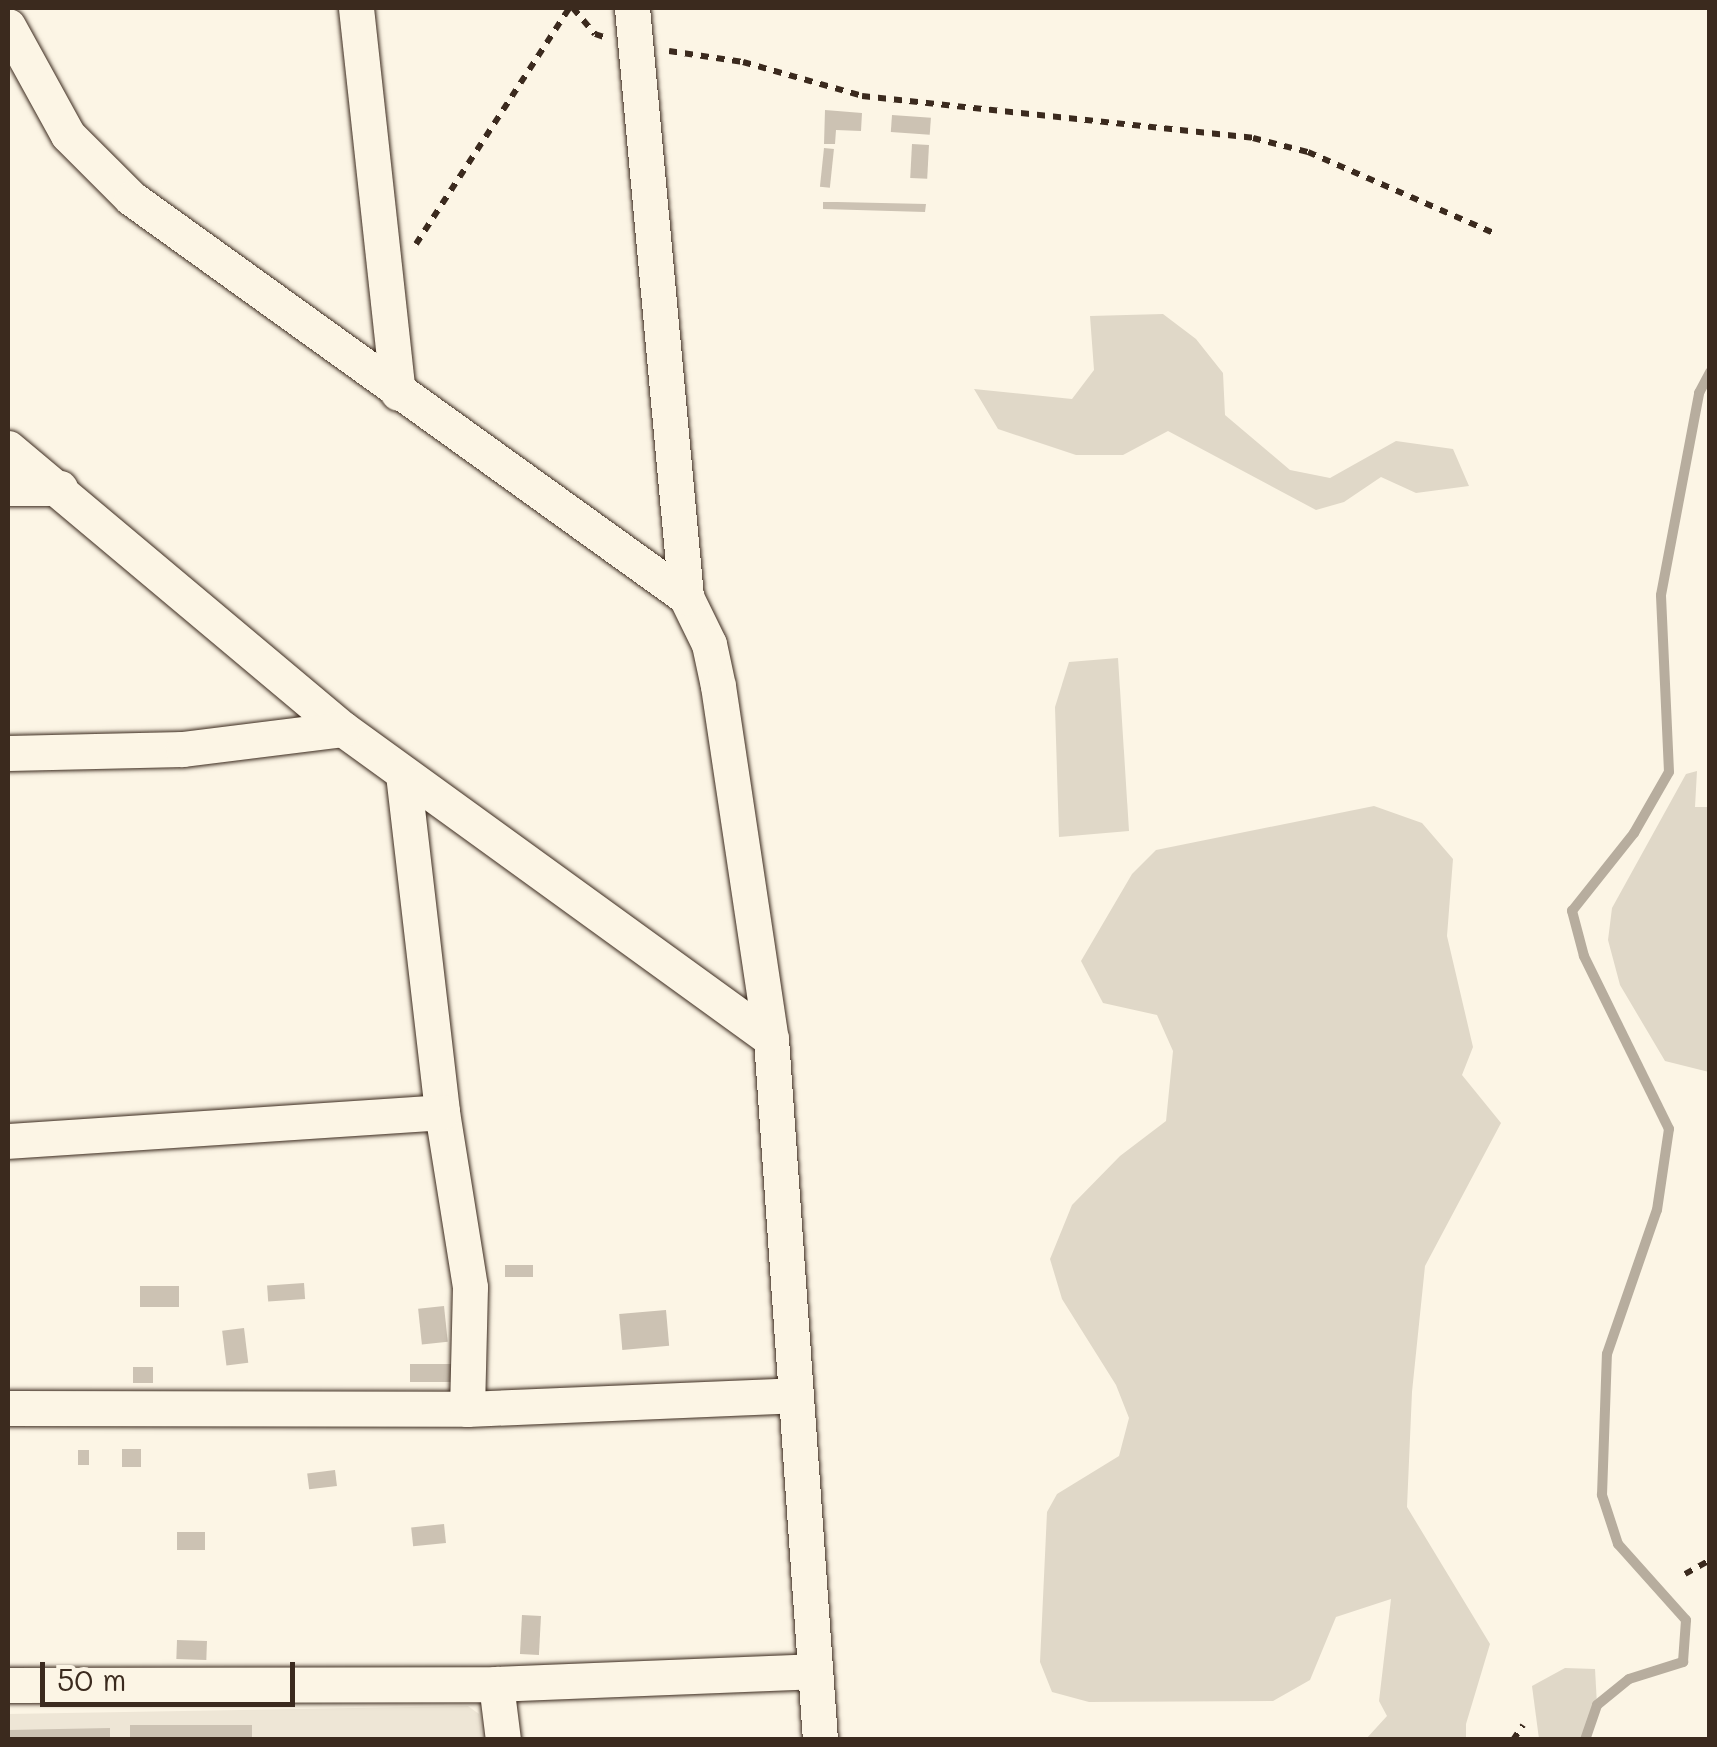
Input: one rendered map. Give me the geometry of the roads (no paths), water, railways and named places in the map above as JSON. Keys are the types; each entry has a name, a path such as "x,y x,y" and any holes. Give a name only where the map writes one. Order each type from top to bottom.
{"street":[{"path":"356,8 398,393"},
{"path":"632,8 686,597 709,644 718,686 771,1039 820,1740"},
{"path":"8,26 68,135 131,198 686,597"},
{"path":"8,448 343,729 771,1039"},
{"path":"8,488 60,488"},
{"path":"8,753 183,749 343,729"},
{"path":"404,774 442,1112 470,1287 466,1409"},
{"path":"8,1141 442,1112"},
{"path":"8,1408 466,1409 795,1395"},
{"path":"8,1686 496,1684 813,1671"},
{"path":"496,1684 503,1740"}],"waterway":[{"path":"1585,1740 1597,1705 1629,1679 1683,1662 1686,1620 1618,1544 1602,1495 1607,1354 1657,1210 1669,1129 1584,956 1572,911 1634,833 1669,772 1661,595 1699,393 1710,372"}]}
